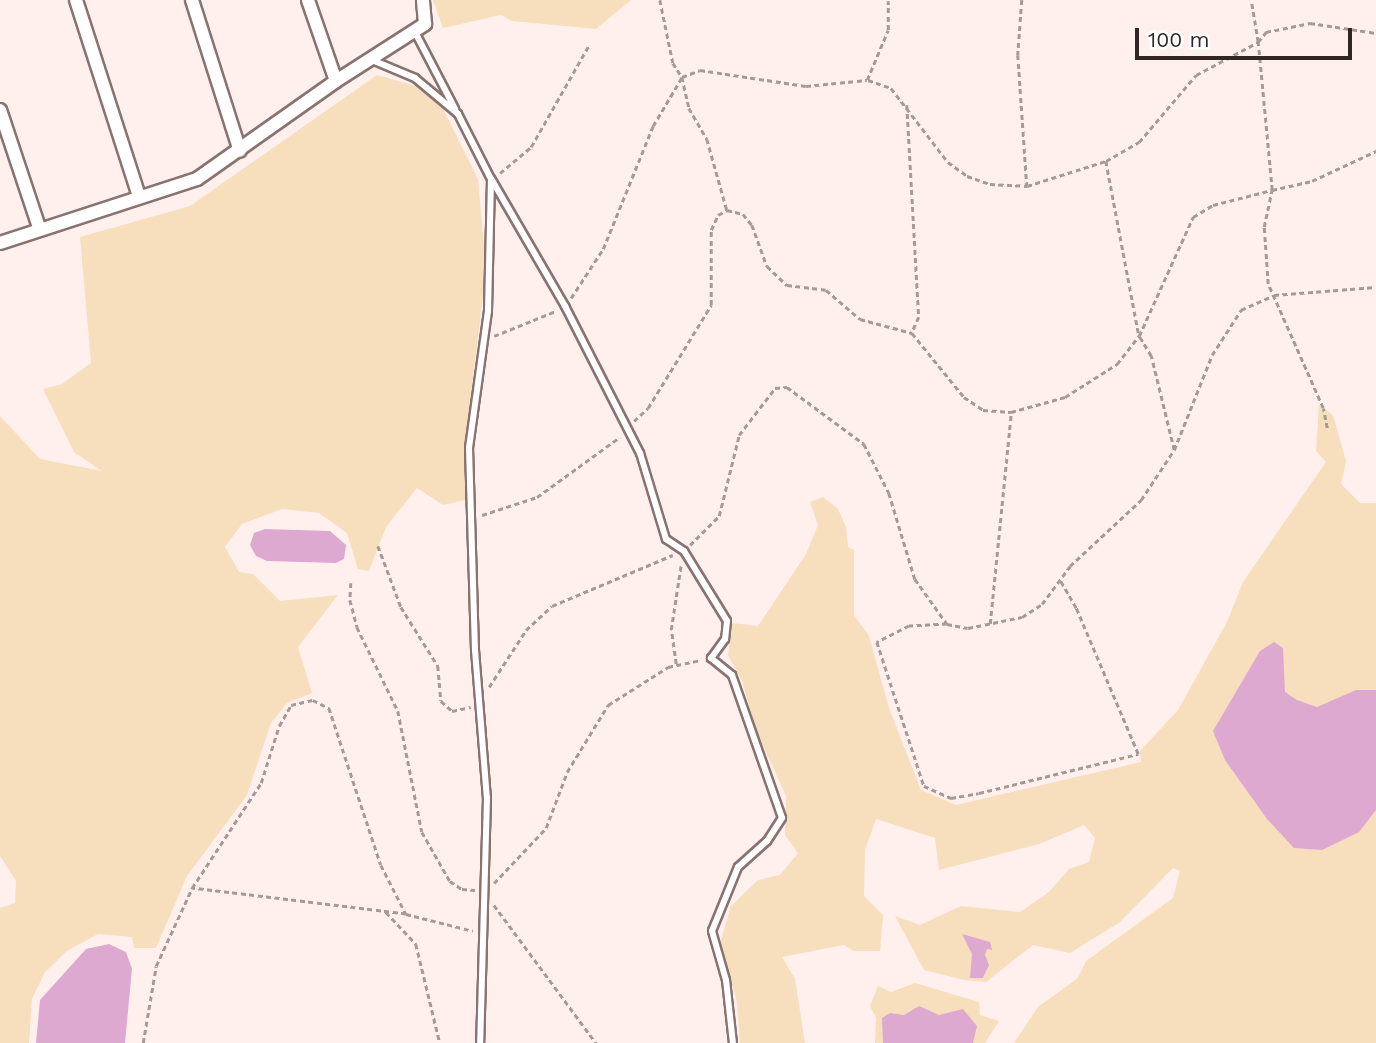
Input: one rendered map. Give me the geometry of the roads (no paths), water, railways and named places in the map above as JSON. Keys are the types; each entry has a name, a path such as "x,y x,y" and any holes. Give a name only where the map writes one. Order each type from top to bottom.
{"street":[{"path":"76,0 139,196"},
{"path":"192,0 240,150"},
{"path":"309,0 336,81"},
{"path":"0,243 139,196 197,180 336,81 425,24 423,0"},
{"path":"0,110 40,230"}],"lane":[{"path":"414,29 491,178 565,306 626,431 640,453 666,539 684,551 727,621 724,639 711,658 732,675 782,818 767,841 738,867 712,931 726,980 733,1043"},
{"path":"372,60 415,78 458,114"},
{"path":"480,1043 482,890 487,798 469,449 482,338 488,311 491,178"}]}
